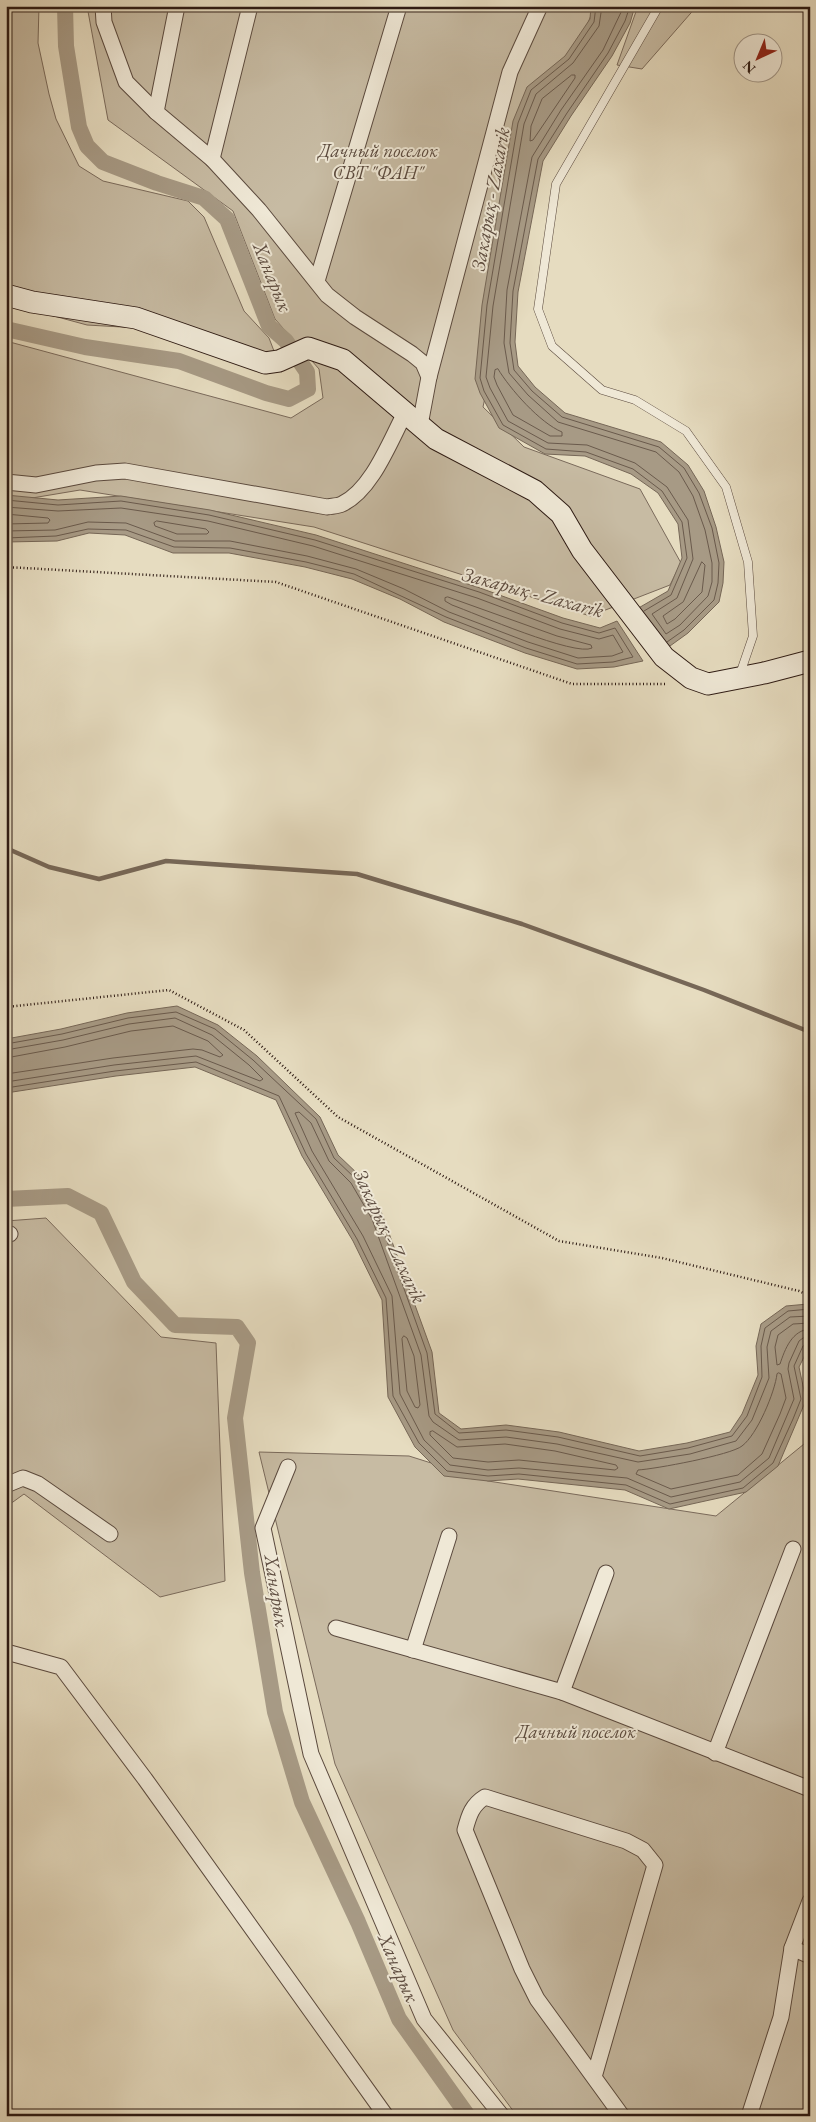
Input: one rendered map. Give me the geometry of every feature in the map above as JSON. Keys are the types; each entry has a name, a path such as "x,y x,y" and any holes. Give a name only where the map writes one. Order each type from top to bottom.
{"street":[{"path":"102,6 104,22 126,82 156,112 212,159 259,210 327,295 412,354 423,363 430,377"},
{"path":"156,112 177,6"},
{"path":"212,159 250,6"},
{"path":"317,281 399,6"},
{"path":"6,482 36,485 96,473 125,471 327,507 341,505 353,497 367,483 412,419 430,377 510,72 540,6"},
{"path":"6,295 32,302 136,318 265,363 279,361 308,348 343,360 436,439 536,491 561,514 582,550 664,657 690,678 708,684 739,676 764,673 810,661"},
{"path":"288,1467 264,1528 310,1754 424,2019 502,2116"},
{"path":"6,1484 23,1478 38,1484 110,1534"},
{"path":"413,1650 449,1536"},
{"path":"715,1753 793,1549"},
{"path":"562,1692 606,1573"},
{"path":"336,1628 562,1692 810,1789"},
{"path":"6,1654 10,1653 61,1667 145,1779 386,2116"},
{"path":"594,2077 655,1865 643,1850 626,1841 485,1797 476,1803 470,1812 465,1830 522,1969 537,1999 622,2116"},
{"path":"749,2116 781,2017 792,1948 810,1901"},
{"path":"792,1948 810,1956"}],"lane":[{"path":"659,6 556,184 538,309 552,346 602,390 635,400 686,431 726,487 748,562 753,626 753,636 739,676"}],"path":[{"path":"6,567 276,582 572,684 669,684 690,678"},
{"path":"6,1007 170,990 244,1030 338,1117 559,1241 662,1258 798,1291 810,1296"}],"green space":[{"path":"6,6 39,6 38,43 49,94 56,119 79,166 103,181 188,201 204,217 244,311 269,338 282,372 139,328 87,325 6,303"},
{"name":"Дачный поселок СВТ \"ФАН\"","path":"87,6 595,6 540,136 483,407 524,447 640,489 681,563 670,585 590,616 314,527 80,490 20,500 6,498 6,341 291,418 323,398 319,369 275,319 233,211 108,120"},
{"path":"638,6 697,6 642,69 617,65"},
{"path":"46,1218 161,1337 216,1343 225,1581 160,1597 24,1494 6,1507 6,1221"},
{"name":"Дачный поселок","path":"810,1366 810,2116 517,2116 453,2030 335,1764 259,1452 409,1456 488,1481 716,1516 804,1444 807,1368"}],"water":[{"path":"591,6 635,6 630,23 612,56 543,161 518,292 515,342 518,366 535,387 565,413 661,442 688,465 704,491 716,527 724,562 723,583 719,602 688,633 663,651 635,610 668,591 682,558 678,524 658,493 631,474 585,456 545,454 499,428 480,393 475,379 482,305 513,121 527,87 565,56 590,19"},
{"path":"6,495 58,500 121,496 210,510 316,535 480,588 563,618 600,628 617,621 643,661 614,667 577,669 525,653 444,622 400,599 352,579 305,567 229,553 173,553 125,535 89,533 57,541 6,542"},
{"path":"177,1006 218,1025 257,1056 320,1117 338,1155 360,1176 382,1214 432,1352 439,1413 461,1429 506,1425 559,1432 639,1451 687,1443 730,1432 742,1414 758,1375 756,1346 761,1324 786,1306 808,1304 810,1305 810,1345 799,1367 806,1400 778,1466 746,1492 669,1509 625,1490 518,1479 488,1481 444,1476 415,1447 388,1397 382,1300 353,1241 302,1156 276,1100 195,1067 116,1076 6,1093 6,1039 61,1029 127,1013"}],"waterway":[{"name":"Ханарык","path":"6,329 85,347 179,361 266,393 289,399 308,389 307,372 286,341 269,326 227,219 204,198 157,183 103,162 87,146 79,127 66,46 65,6"},
{"path":"6,848 49,867 99,879 166,861 357,874 522,924 704,990 810,1032"},
{"name":"Ханарык","path":"6,1199 68,1196 101,1213 134,1282 175,1325 237,1327 248,1343 235,1418 252,1573 275,1712 302,1802 358,1922 399,2019 468,2116"}],"water label":[{"name":"Закарық - Zaxarik","path":"490,199"},
{"name":"Закарық - Zaxarik","path":"533,592"},
{"name":"Закарық - Zaxarik","path":"390,1236"}]}
